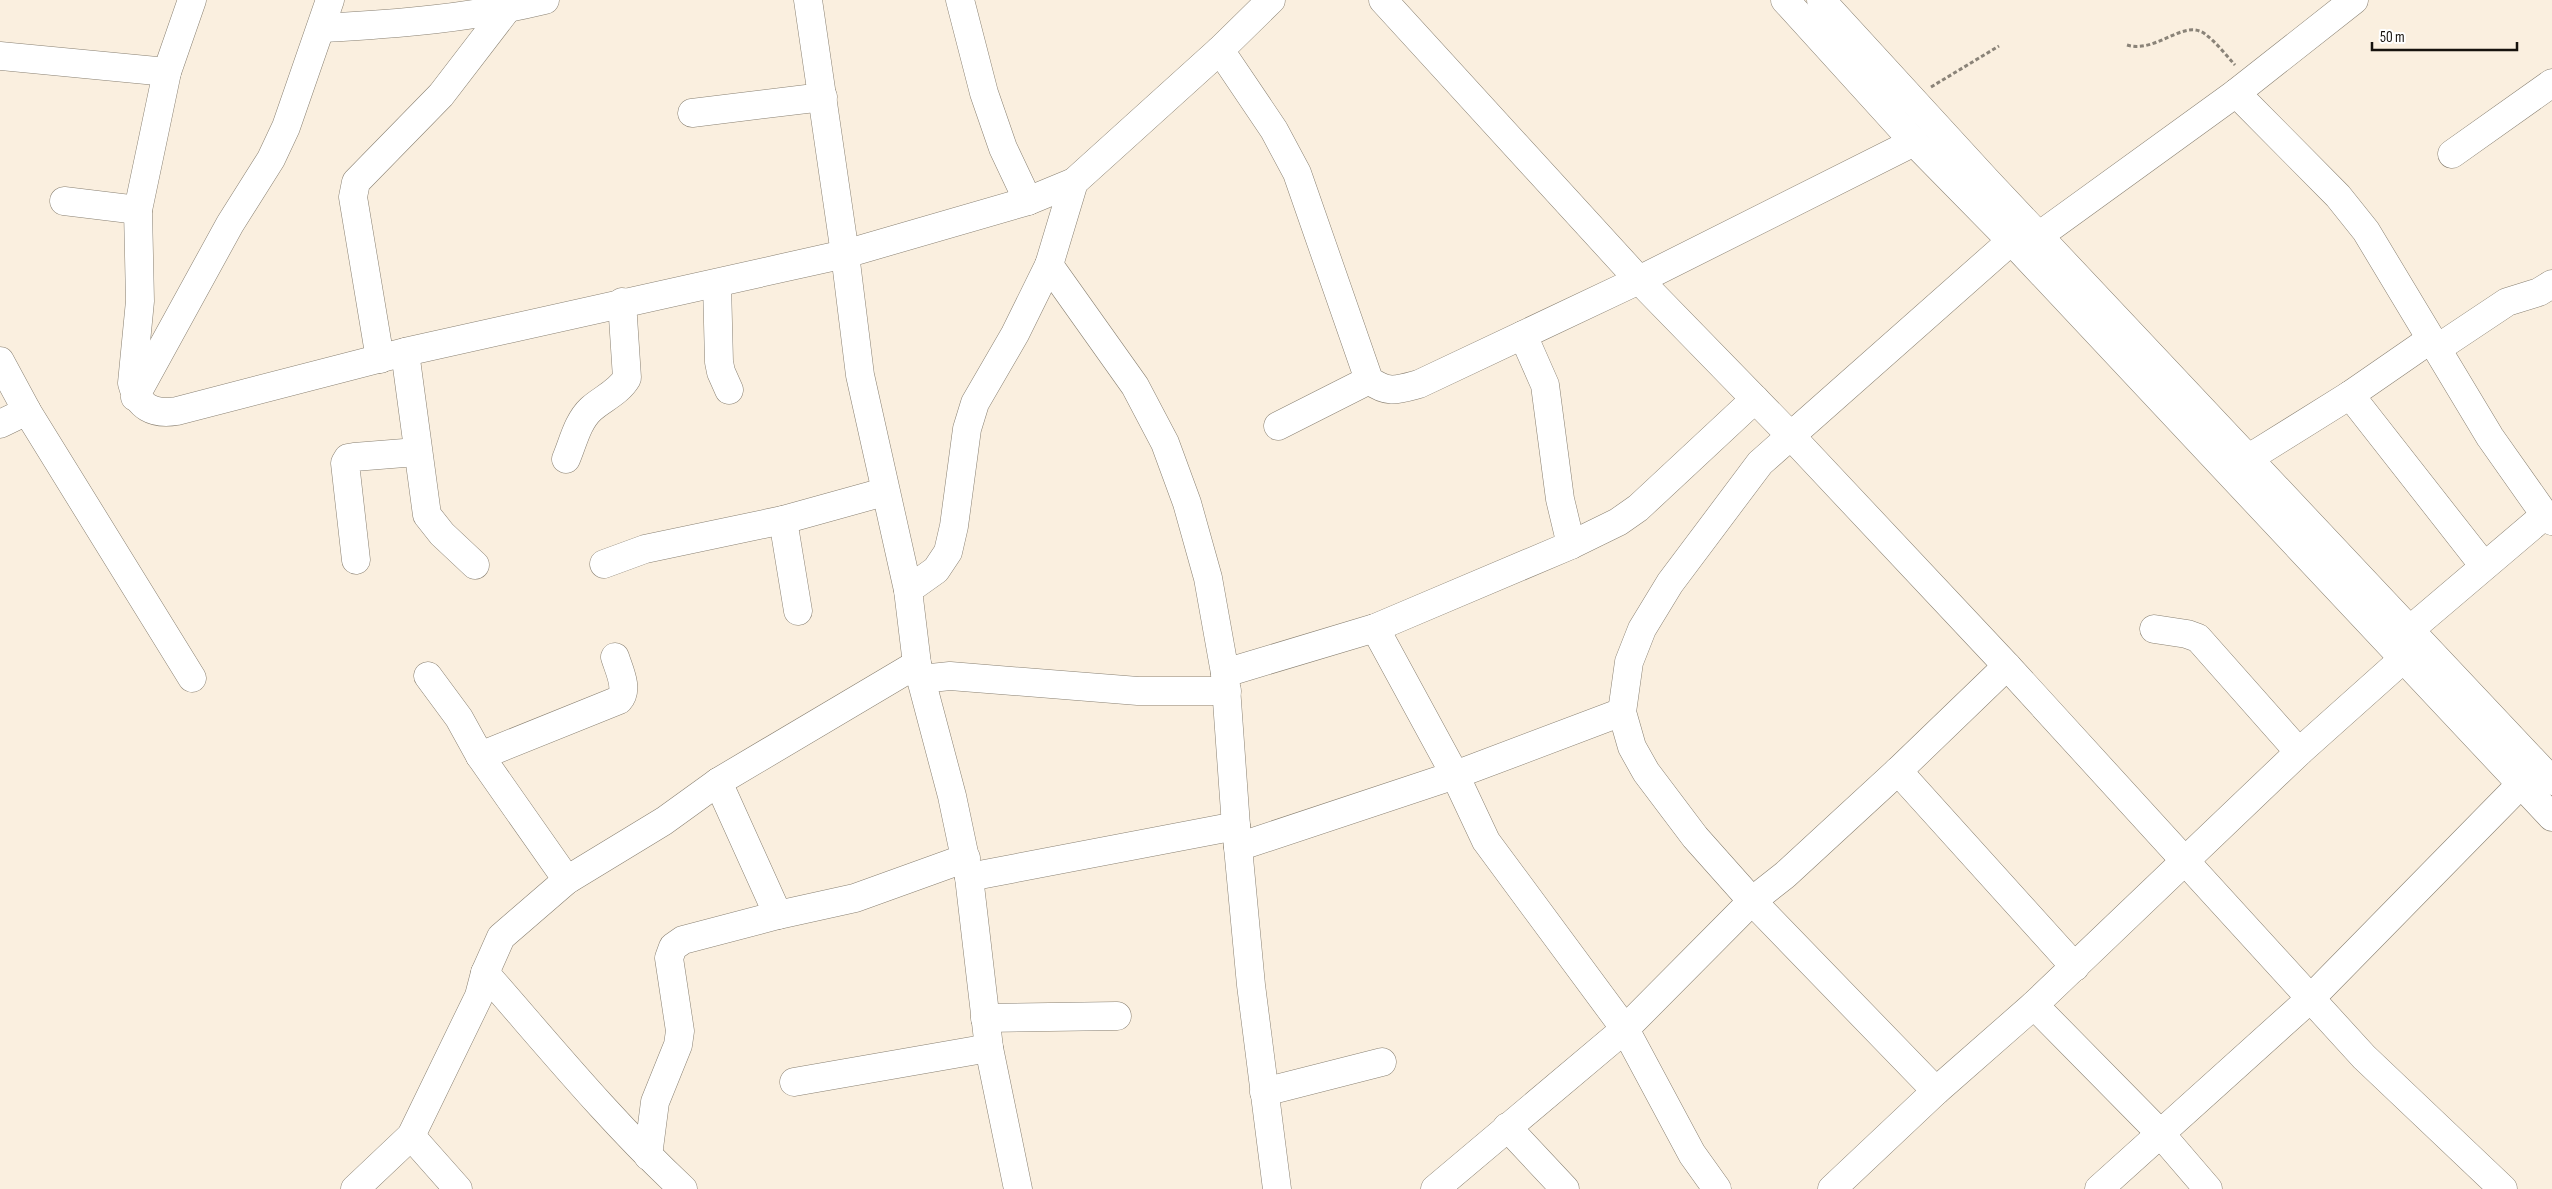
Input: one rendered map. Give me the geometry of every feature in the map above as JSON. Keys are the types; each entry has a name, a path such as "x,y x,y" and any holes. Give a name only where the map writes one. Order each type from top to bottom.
{"street":[{"path":"135,397 230,224 271,159 286,127 322,28 330,0"},
{"path":"322,28 424,22 507,10 546,0"},
{"path":"808,0 845,254 860,375 884,492 908,590 919,672 952,796 968,868 989,1048 1018,1189"},
{"path":"960,0 984,93 1003,148 1028,201"},
{"path":"190,1 167,72 138,210 140,301 132,364 135,397 149,408 170,413 392,355 622,302 717,284 845,254 1028,201 1074,182 1220,50 1272,0"},
{"path":"1383,0 1639,280 1790,435 2007,666 2364,1057 2503,1189"},
{"path":"1785,0 1914,142 2011,241 2407,644 2552,781"},
{"path":"1821,0 2249,458 2407,644 2521,784 2552,817"},
{"path":"2040,235 2243,87 2354,0"},
{"path":"475,565 442,534 427,515 417,452 353,197 356,182 441,95 507,10"},
{"path":"1220,50 1274,130 1297,173 1369,380 1382,389 1397,390 1419,384 1639,280 1914,142"},
{"path":"0,56 167,72"},
{"path":"2452,154 2552,83"},
{"path":"1846,1184 1936,1091 2034,1005 2300,752 2484,566 2549,518 2490,437 2366,231 2243,87"},
{"path":"692,114 823,97"},
{"path":"908,590 936,570 948,552 954,526 966,429 975,403 1015,334 1049,265 1074,182"},
{"path":"64,201 138,210"},
{"path":"1936,1091 1752,901 1695,837 1646,772 1632,747 1622,712 1629,662 1642,629 1670,583 1760,463 2011,241"},
{"path":"1049,265 1135,386 1165,443 1187,503 1205,569 1226,682 1237,837 1251,985 1277,1189"},
{"path":"717,284 721,372 729,390"},
{"path":"2249,458 2350,395 2507,302 2548,295"},
{"path":"566,460 582,420 590,410 623,384 627,378 622,302"},
{"path":"1523,335 1545,385 1549,403 1560,499 1571,546"},
{"path":"0,361 26,411 192,678"},
{"path":"1278,426 1369,380"},
{"path":"2350,395 2484,566"},
{"path":"355,1189 411,1136 480,996 484,973 502,937 567,880 664,821 718,782 919,672 1138,691 1226,682 1375,628 1571,546 1618,522 1638,508 1755,399"},
{"path":"0,424 26,411"},
{"path":"356,560 345,463 348,458 354,457 417,452"},
{"path":"604,564 645,549 783,520 884,492"},
{"path":"783,520 798,611"},
{"path":"1375,628 1455,775 1486,841 1625,1029 1692,1154 1717,1189"},
{"path":"2154,629 2186,634 2198,638 2300,752"},
{"path":"480,756 619,700 623,696 624,689 615,657"},
{"path":"1434,1189 1625,1029 1752,901 1785,875 1898,771 2007,666"},
{"path":"428,676 459,718 480,756 567,880"},
{"path":"648,1156 655,1102 678,1046 680,1031 669,958 673,947 683,940 968,868 1237,837 1455,775 1622,712"},
{"path":"1898,771 2075,966"},
{"path":"718,782 778,915"},
{"path":"2099,1189 2159,1132 2311,998 2521,784"},
{"path":"484,973 609,1114 648,1156 683,1189"},
{"path":"2034,1005 2159,1132 2208,1189"},
{"path":"985,1018 1117,1016"},
{"path":"794,1082 989,1048"},
{"path":"1264,1092 1382,1062"},
{"path":"609,1114 655,1102"},
{"path":"1507,1127 1565,1189"},
{"path":"411,1136 458,1189"}],"path":[{"path":"2127,45 2138,48 2151,45 2183,30 2194,29 2204,33 2243,87"},
{"path":"1911,97 1999,46"}]}
